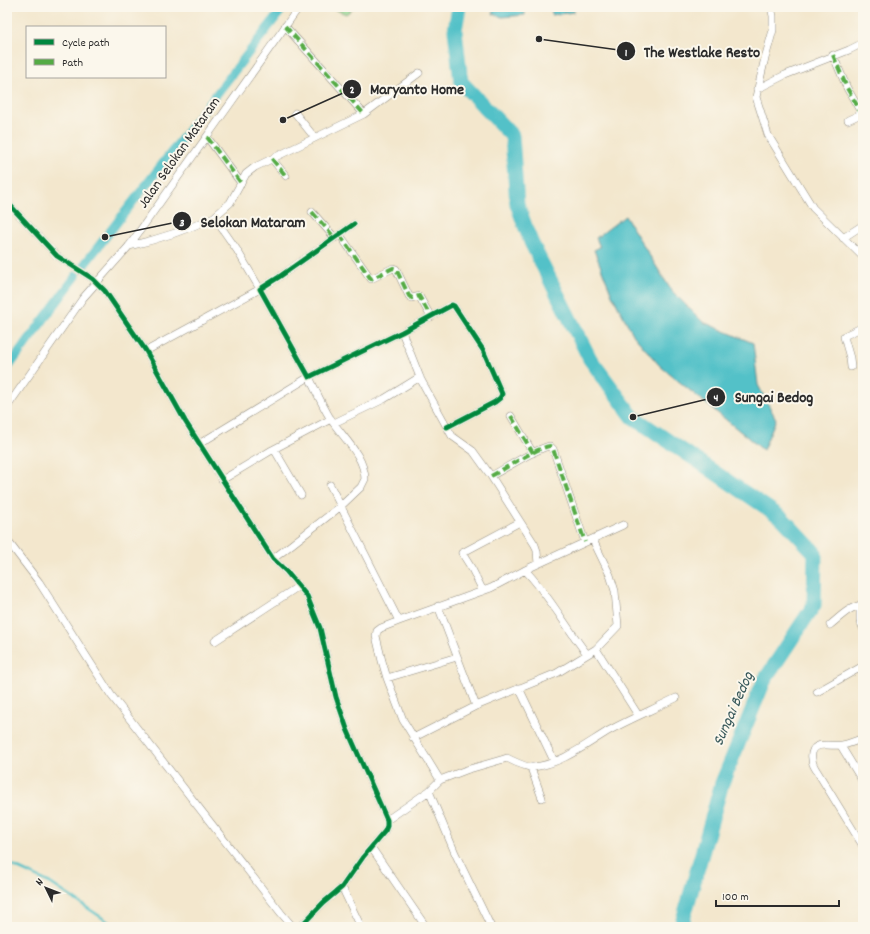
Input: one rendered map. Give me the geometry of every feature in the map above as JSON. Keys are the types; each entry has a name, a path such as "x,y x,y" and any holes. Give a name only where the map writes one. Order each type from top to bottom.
{"street":[{"name":"Jalan Selokan Mataram","path":"7,407 95,281 129,246 299,7"},
{"path":"771,7 773,16 773,30 756,97 768,135 813,208 863,257"},
{"path":"285,26 364,114"},
{"path":"757,90 785,75 863,43"},
{"path":"833,55 847,88 862,114 848,120"},
{"path":"129,246 173,235 192,228 214,217 230,203 246,174 272,159 364,114 419,73"},
{"path":"295,112 315,138"},
{"path":"207,137 241,183"},
{"path":"272,159 286,176"},
{"path":"7,202 57,256 95,281 105,291 146,351 199,444 273,559 286,571 307,596 320,628 336,697 347,729 387,820 387,826 342,887 323,903 300,927"},
{"path":"312,212 337,236 371,279 393,268 396,269 410,296 412,298 420,296 431,317"},
{"path":"214,217 237,250 260,289 332,421 354,450 362,465 365,479 361,487 341,506 273,559"},
{"path":"146,351 260,289 354,224"},
{"path":"843,238 863,225"},
{"path":"199,444 309,377 402,332 452,305 456,307 483,350 502,394 495,402 447,427"},
{"path":"851,367 844,337 863,327"},
{"path":"402,332 420,377 452,436 456,441 473,451 492,476 535,545 538,564"},
{"path":"222,480 274,449 332,421 384,399 420,377"},
{"path":"511,416 533,453"},
{"path":"492,476 546,446 550,446 585,542"},
{"path":"274,449 302,495"},
{"path":"330,485 398,621"},
{"path":"483,591 462,553 520,522"},
{"path":"440,780 403,720 387,678 376,636 377,631 398,621 491,588 525,570 623,525"},
{"path":"7,540 39,582 112,695 281,913 294,927"},
{"path":"413,738 476,706 557,673 596,649 618,625 615,591 610,575 593,540"},
{"path":"525,570 541,588 587,654"},
{"path":"215,641 299,586"},
{"path":"830,625 847,611 861,605 860,620 863,628"},
{"path":"438,606 476,706"},
{"path":"596,649 638,716"},
{"path":"387,678 457,657"},
{"path":"817,692 863,666"},
{"path":"519,688 554,762"},
{"path":"387,820 416,802 440,780 466,770 507,758 531,768 554,762 580,750 610,730 676,698"},
{"path":"863,738 841,746 816,746 812,754 812,763 863,846"},
{"path":"841,746 863,782"},
{"path":"531,768 542,798"},
{"path":"429,791 455,853 491,927"},
{"path":"372,847 424,924"},
{"path":"342,887 361,927"}],"green space":[{"path":"329,7 355,7 346,14"}],"water":[{"path":"493,7 525,7 525,15 502,17 493,14"},
{"path":"551,7 575,7 574,12 552,15"},
{"path":"625,216 671,290 703,322 753,343 758,385 776,419 763,450 660,366 634,336 612,295 594,250 600,247 596,238"}],"waterway":[{"path":"84,265 284,7"},
{"name":"Sungai Bedog","path":"459,7 455,30 461,82 512,136 517,204 531,242 590,359 633,417 782,518 815,553 814,605 764,681 722,783 681,927"},
{"path":"7,369 76,276"},
{"path":"7,863 50,883 116,927"}],"marked path":[{"path":"285,26 364,114"},
{"path":"833,55 847,88 862,114"},
{"path":"207,137 241,183"},
{"path":"272,159 286,176"},
{"path":"312,212 335,238"},
{"path":"340,235 371,279 393,268 396,269 409,296 412,298 419,296 431,317"},
{"path":"511,416 533,453"},
{"path":"491,476 529,454 550,446 553,449 585,542"}],"cycle path":[{"path":"7,202 57,256 93,279 105,291 146,351 185,421 273,559 286,571 307,596 320,628 336,697 347,729 387,820 387,826 385,831 363,857 342,887 323,903 300,927"},
{"path":"354,224 260,289 309,377 402,332 452,305 454,306 483,350 502,394 495,402 447,427"}],"place":[{"name":"The Westlake Resto","path":"539,39"},
{"name":"Maryanto Home","path":"283,120"},
{"name":"Selokan Mataram","path":"105,237"},
{"name":"Sungai Bedog","path":"633,417"}]}
